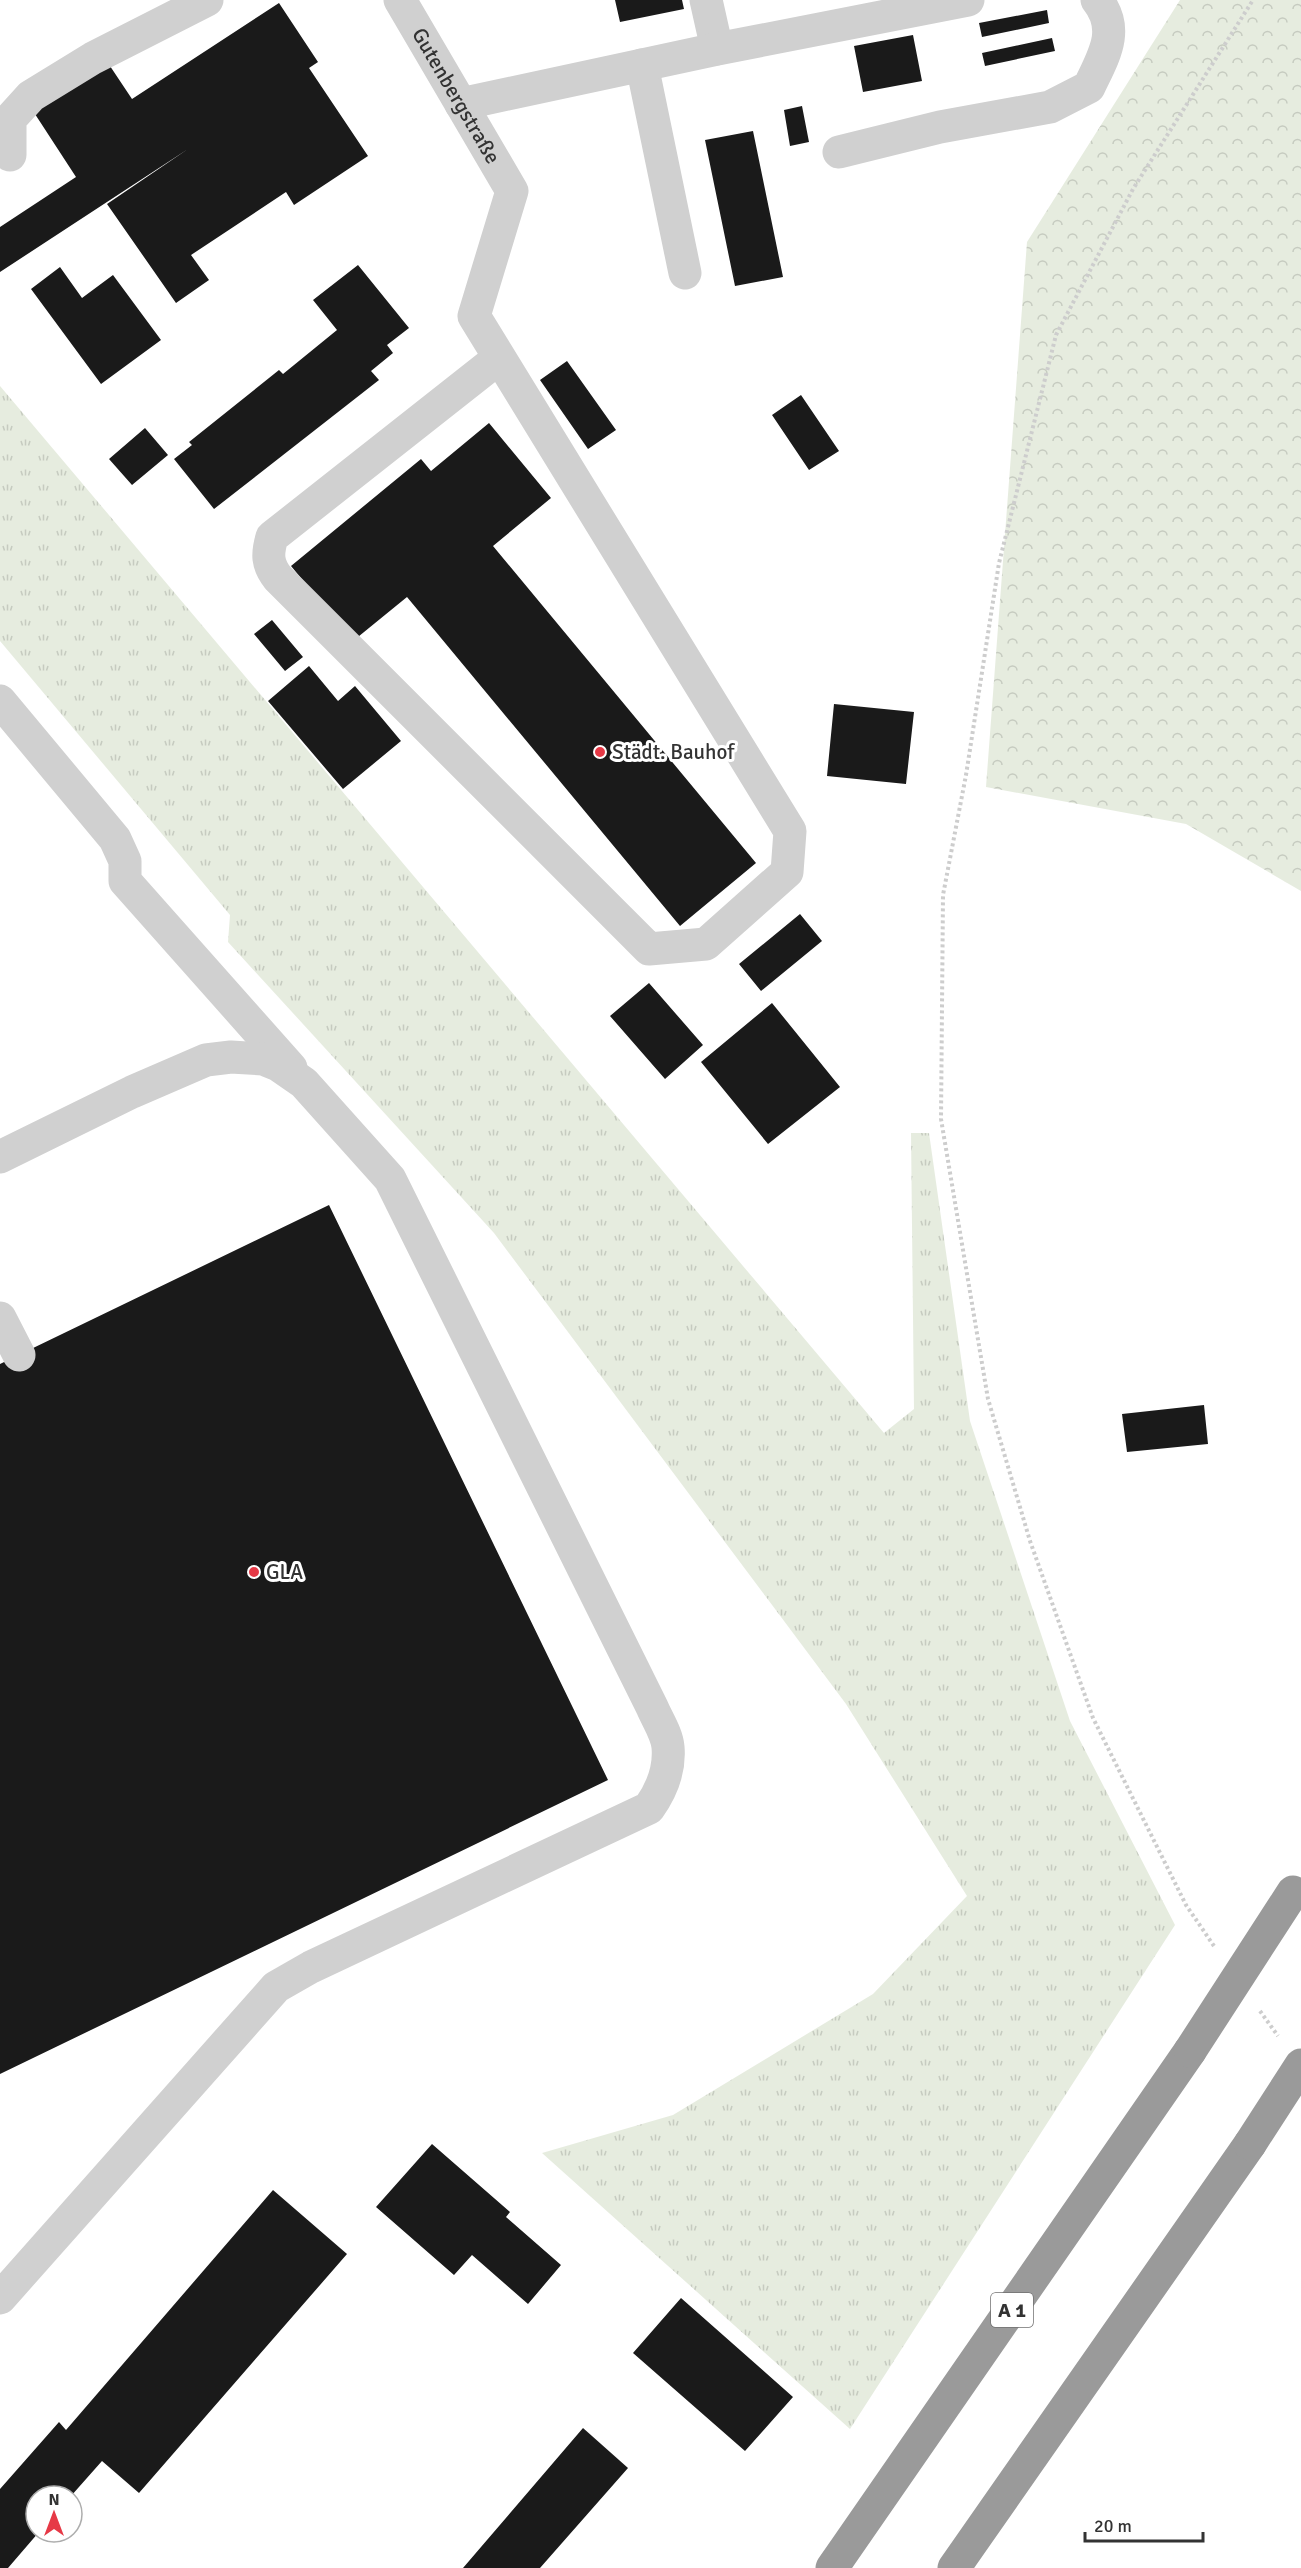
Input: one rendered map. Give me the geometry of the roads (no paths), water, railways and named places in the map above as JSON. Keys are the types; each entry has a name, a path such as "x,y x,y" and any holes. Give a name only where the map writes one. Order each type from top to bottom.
{"highway":[{"name":"A 1","path":"832,2568 1190,2051 1297,1885"},
{"path":"954,2568 1250,2144 1301,2065"}],"street":[{"path":"10,155 9,119 31,96 93,58 207,0"},
{"name":"Gutenbergstraße","path":"400,0 512,191 474,316 499,358"},
{"path":"706,0 717,49"},
{"path":"461,104 717,49 968,0"},
{"path":"838,152 940,127 1050,107 1089,87 1103,56 1109,25 1105,11 1097,0"},
{"path":"642,65 685,273"},
{"path":"499,358 790,831 787,872 706,944 649,949 286,587 270,568 267,552 273,537 499,358"},
{"path":"0,701 115,839 125,861 125,881 390,1179 652,1707 668,1745 666,1772 658,1795 648,1808 311,1967 276,1987 0,2298"},
{"path":"0,1157 132,1092 206,1060 231,1057 264,1059 278,1065 304,1083"},
{"path":"0,1318 19,1355"}],"place":[{"name":"Städt. Bauhof","path":"600,752"},
{"name":"GLA","path":"254,1572"}]}
